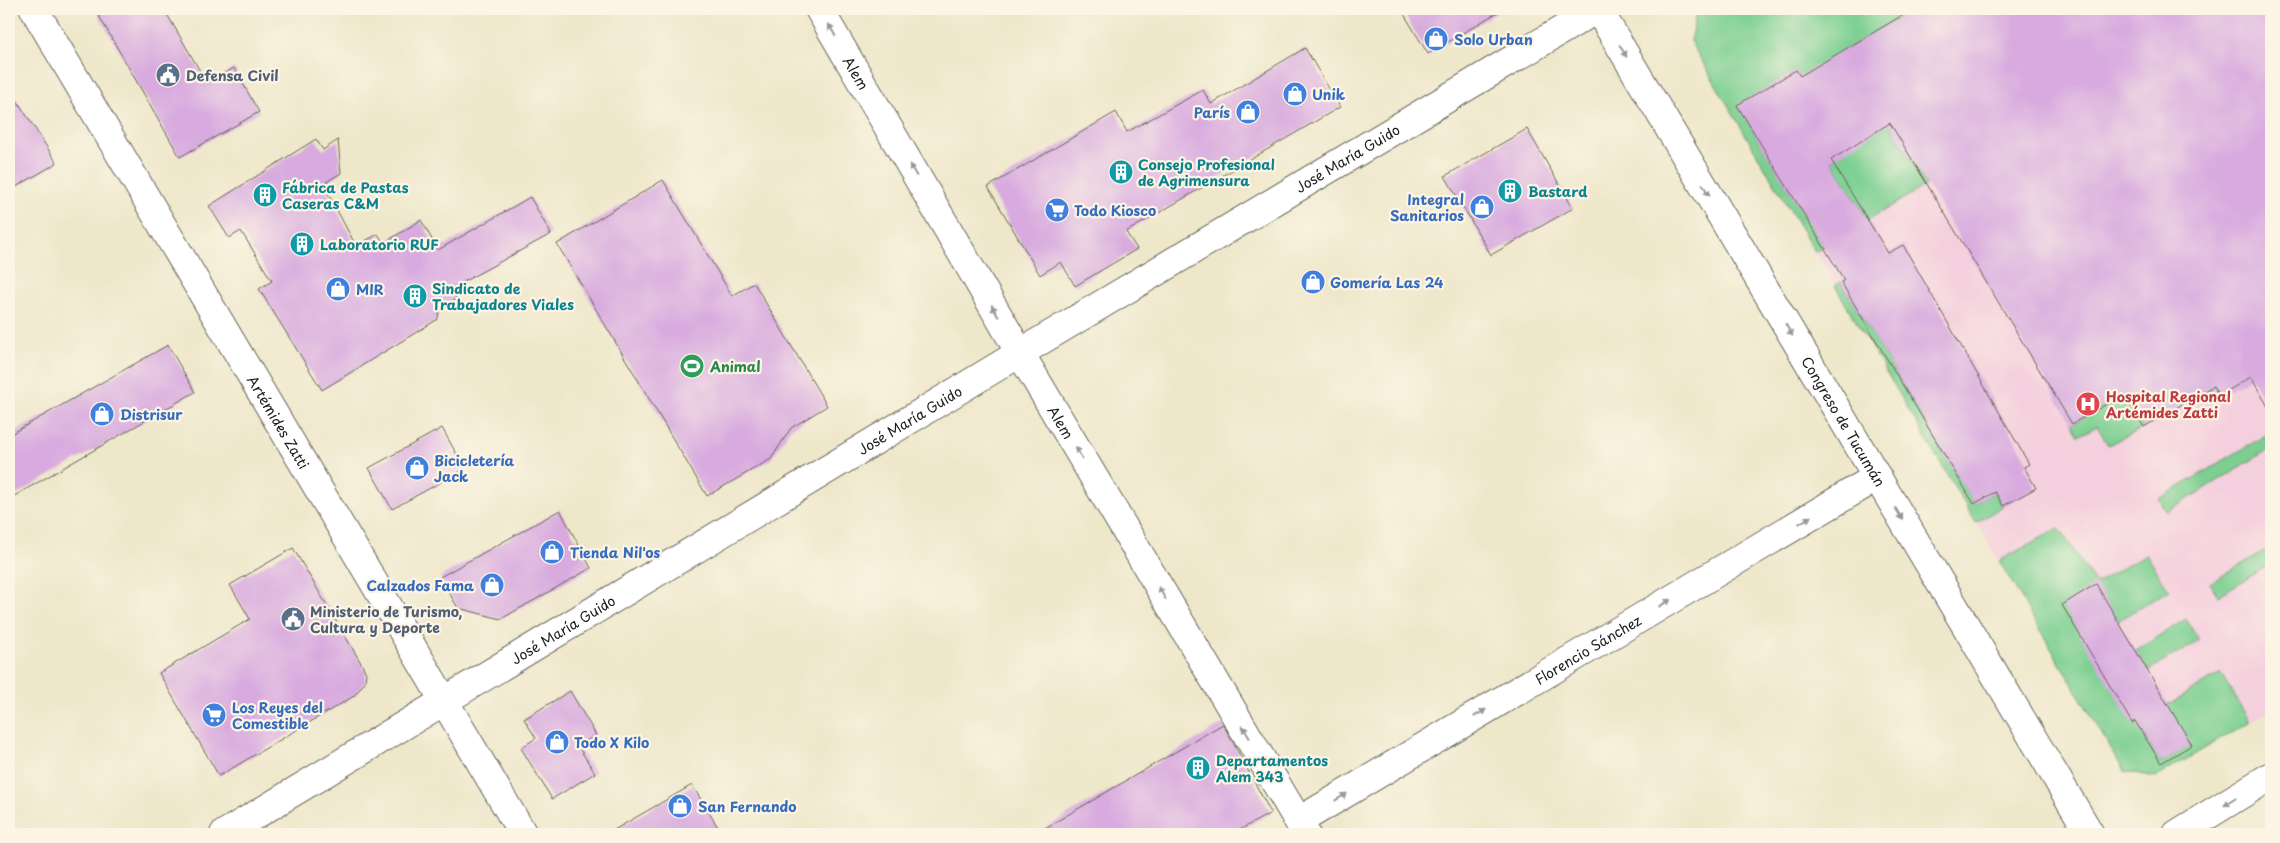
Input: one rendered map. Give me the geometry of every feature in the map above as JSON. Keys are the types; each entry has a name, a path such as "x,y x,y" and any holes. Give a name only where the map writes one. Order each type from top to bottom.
{"street":[{"name":"Artémides Zatti","path":"34,9 524,834"},
{"name":"Alem","path":"820,9 1020,353 1303,828"},
{"name":"José María Guido","path":"224,834 1020,353 1598,9"},
{"name":"Congreso de Tucumán","path":"1598,9 2090,834"},
{"name":"Florencio Sánchez","path":"1303,828 1877,477"},
{"path":"2177,834 2271,776"}],"shaded area":[{"name":"Hospital Regional Artémides Zatti","path":"1705,9 2271,9 2271,710 2156,777 2124,771 1690,41 1696,14"}],"green space":[{"path":"1705,9 1913,9 1846,49 1926,185 1868,220 1831,160 1846,150 1796,70 1738,106 1824,247 1815,252 1690,41 1696,14"},
{"path":"1841,282 1974,504 1995,492 2003,506 1976,523 1835,286"},
{"path":"2200,366 2214,388 2181,405 2164,375 2126,397 2144,427 2108,445 2097,426 2079,436 2072,424 2120,397 2109,377"},
{"path":"2271,432 2271,448 2167,512 2159,499"},
{"path":"2059,528 2096,584 2146,554 2169,590 2118,621 2096,585 2063,605 2132,722 2166,703 2170,704 2221,673 2250,722 2156,777 2124,771 1999,561","holes":["2142,732 2191,745 2161,763"]},
{"path":"2271,547 2271,564 2218,596 2210,583"},
{"path":"2186,619 2199,641 2148,671 2136,651"}],"building":[{"name":"Defensa Civil","path":"95,9 164,9 207,83 234,68 259,112 180,157"},
{"name":"Solo Urban","path":"1401,9 1503,9 1428,54"},
{"name":"Hospital Regional Artémides Zatti","path":"1913,9 2271,9 2271,412 2251,377 2219,396 2213,386 2144,427 2124,394 2072,424 1890,123 1831,160 1888,253 1903,245 2029,464 2024,467 2036,488 2003,506 1995,492 1974,504 1841,282 1844,280 1737,105 1796,70 1800,76"},
{"path":"1305,48 1340,107 1126,232 1137,249 1075,286 1061,262 1040,275 988,187 1116,112 1127,132 1203,90 1211,104"},
{"path":"9,88 57,163 9,191"},
{"path":"1527,129 1573,208 1491,255 1445,176"},
{"path":"316,139 323,150 338,140 341,173 323,184 356,246 378,234 384,243 421,220 438,250 530,197 551,234 450,289 457,299 439,309 438,319 322,390 259,289 272,281 241,231 229,238 209,206"},
{"name":"Animal","path":"663,180 732,296 754,283 827,406 791,428 771,459 707,496 557,244"},
{"name":"Distrisur","path":"168,345 195,392 9,499 9,435"},
{"name":"Bicicletería Jack","path":"442,428 465,469 392,509 369,468"},
{"path":"560,510 591,568 501,619 458,608 440,577"},
{"name":"Ministerio de Turismo, Cultura y Deporte","path":"293,548 361,663 366,673 365,682 354,696 219,776 159,673 250,619 230,585"},
{"path":"2096,584 2192,745 2161,763 2135,721 2132,723 2062,605"},
{"name":"Todo X Kilo","path":"570,691 596,735 578,746 595,773 552,799 521,748 536,738 524,719"},
{"name":"Departamentos Alem 343","path":"1223,724 1271,813 1232,834 1035,834"},
{"name":"San Fernando","path":"692,785 722,834 607,834"}],"place":[{"name":"Solo Urban","path":"1436,39"},
{"name":"Defensa Civil","path":"168,75"},
{"name":"Unik","path":"1295,94"},
{"name":"París","path":"1248,112"},
{"name":"Consejo Profesional de Agrimensura","path":"1121,172"},
{"name":"Bastard","path":"1510,191"},
{"name":"Fábrica de Pastas Caseras C&M","path":"265,195"},
{"name":"Integral Sanitarios","path":"1482,207"},
{"name":"Todo Kiosco","path":"1057,210"},
{"name":"Laboratorio RUF","path":"302,244"},
{"name":"Gomería Las 24","path":"1313,282"},
{"name":"MIR","path":"338,289"},
{"name":"Sindicato de Trabajadores Viales","path":"415,296"},
{"name":"Animal","path":"692,366"},
{"name":"Hospital Regional Artémides Zatti","path":"2088,404"},
{"name":"Distrisur","path":"102,414"},
{"name":"Bicicletería Jack","path":"417,468"},
{"name":"Tienda Nil'os","path":"552,552"},
{"name":"Calzados Fama","path":"492,585"},
{"name":"Ministerio de Turismo, Cultura y Deporte","path":"293,619"},
{"name":"Los Reyes del Comestible","path":"214,715"},
{"name":"Todo X Kilo","path":"557,742"},
{"name":"Departamentos Alem 343","path":"1198,768"},
{"name":"San Fernando","path":"680,806"}]}
